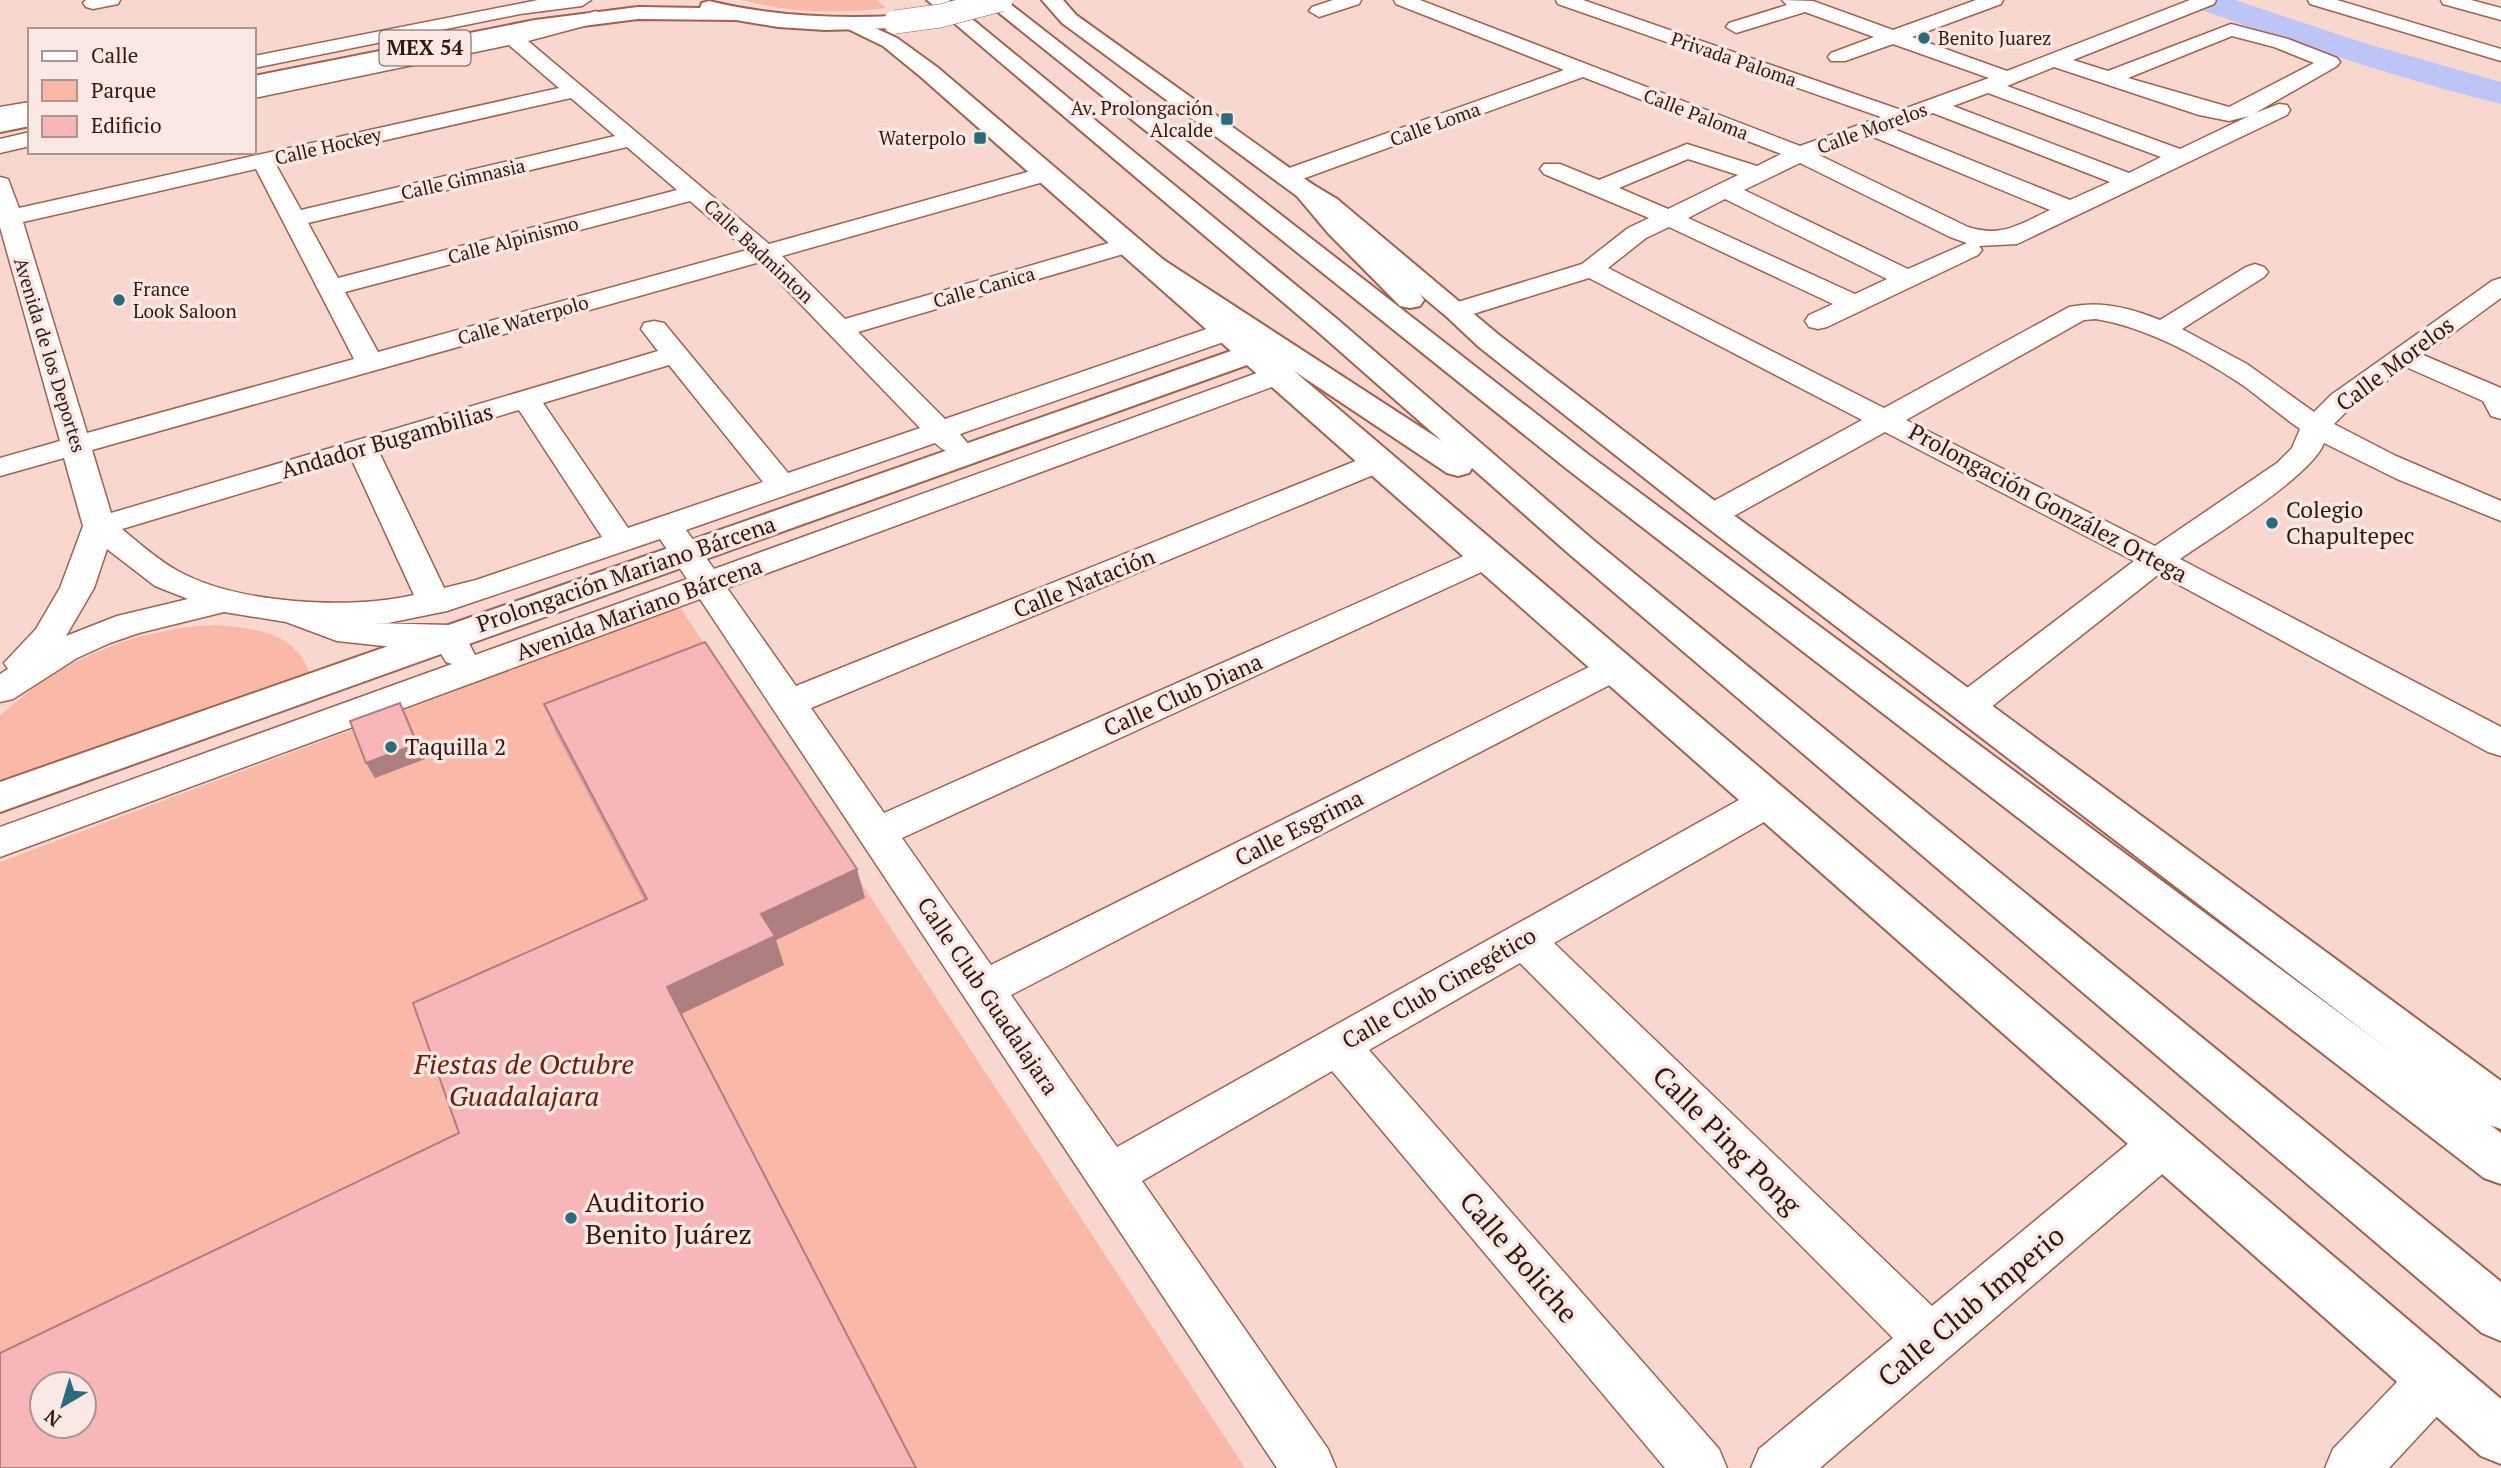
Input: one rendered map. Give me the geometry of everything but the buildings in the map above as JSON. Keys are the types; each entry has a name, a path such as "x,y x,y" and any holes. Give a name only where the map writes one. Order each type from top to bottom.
{"main road":[{"name":"MEX 54","path":"256,72 520,17 582,0"},
{"name":"MEX 54","path":"691,0 733,15"},
{"path":"937,0 1327,325 1580,546 2501,1315"},
{"path":"993,0 1578,462 2501,1162"},
{"name":"MEX 54","path":"256,83 535,26 596,17 657,12 733,15 796,23 853,24 940,16 1001,0"},
{"path":"1052,0 1069,19 1328,204 1457,311 1489,341 1712,515 2501,1108"},
{"path":"853,24 902,50 2501,1436"},
{"path":"312,80 332,67"},
{"path":"0,125 28,119"},
{"path":"0,135 28,129"},
{"path":"1295,183 1374,266 1578,462"},
{"path":"1138,253 1580,546"},
{"name":"Prolongación Mariano Bárcena","path":"0,797 1253,353"}],"street":[{"path":"256,62 538,2 582,0"},
{"path":"1319,11 1352,0"},
{"name":"Privada Paloma","path":"1566,0 1903,118"},
{"path":"1838,57 1994,0"},
{"path":"2317,0 2501,55"},
{"path":"2327,24 2388,0"},
{"path":"2450,0 2501,14"},
{"name":"Calle Paloma","path":"1415,2 1583,71 1800,154 1959,232 1976,245"},
{"name":"Calle Morelos","path":"1591,269 1637,233 1800,154 1903,118 2201,2"},
{"path":"1736,27 1799,3 1894,37 2179,156"},
{"path":"256,92 513,38 596,17"},
{"path":"2053,60 2207,110 2229,114 2243,111 2330,62 2281,43 2231,30 2109,78"},
{"name":"Calle Badminton","path":"513,38 764,252 989,481"},
{"name":"Calle Loma","path":"1295,183 1583,71"},
{"name":"Calle Hockey","path":"4,220 574,91"},
{"path":"1933,106 2129,181"},
{"path":"0,114 28,108"},
{"path":"1818,321 1976,245 2008,239 2279,110"},
{"path":"1873,129 2070,209"},
{"path":"0,146 28,139"},
{"name":"Calle Gimnasia","path":"294,219 631,139"},
{"path":"1598,189 1687,151 1758,174"},
{"path":"263,161 370,363"},
{"path":"1552,169 1667,217 1853,303"},
{"name":"Calle Waterpolo","path":"0,467 1046,174"},
{"name":"Avenida de los Deportes","path":"0,184 4,220 78,446 99,526"},
{"path":"1724,190 1906,278"},
{"name":"Calle Alpinismo","path":"330,288 695,192"},
{"name":"Calle Canica","path":"841,330 1138,253"},
{"path":"1457,311 1591,269"},
{"name":"Prolongación González Ortega","path":"1591,269 2157,560 2501,743"},
{"path":"2162,330 2255,272"},
{"name":"Calle Morelos","path":"1968,706 2157,560 2288,469 2306,452 2316,426 2340,401 2501,286"},
{"path":"2474,306 2501,315"},
{"path":"1712,515 2078,313 2107,311 2162,330 2252,379 2316,426 2385,463 2501,512"},
{"path":"654,329 782,485"},
{"name":"Prolongación Mariano Bárcena","path":"293,612 388,612 435,603 621,541 687,554 782,485 940,431 1253,353"},
{"name":"Avenida Mariano Bárcena","path":"0,842 467,671 687,554 989,481 1253,353"},
{"name":"Andador Bugambilias","path":"99,526 675,355"},
{"path":"2403,356 2495,396 2501,410"},
{"path":"527,400 621,541"},
{"path":"362,449 435,603"},
{"name":"Calle Natación","path":"789,703 1378,462"},
{"path":"0,688 49,636 77,589 99,526 134,556 167,579 223,601 293,612 337,630 393,636 449,636 467,671"},
{"name":"Calle Club Guadalajara","path":"687,554 1309,1468"},
{"name":"Calle Club Diana","path":"877,833 1488,558"},
{"path":"0,688 65,650 98,635 154,617 223,601"},
{"name":"Calle Esgrima","path":"984,989 1615,668"},
{"name":"Calle Club Cinegético","path":"1110,1175 1769,801"},
{"name":"Calle Ping Pong","path":"1524,940 1930,1340"},
{"name":"Calle Boliche","path":"1338,1046 1700,1468"},
{"name":"Calle Club Imperio","path":"1778,1468 2164,1143"},
{"path":"2352,1468 2436,1379"}],"green space":[{"path":"743,0 877,0 886,8 814,11 779,8"},
{"name":"Fiestas de Octubre Guadalajara","path":"680,607 1245,1468 0,1468 0,862"},
{"path":"214,625 259,631 284,641 295,649 311,676 0,782 0,716 23,696 72,664 98,651 154,633"}],"waterway":[{"path":"2204,0 2351,50 2501,93"}],"place":[{"name":"Benito Juarez","path":"1924,38"},
{"name":"Av. Prolongación Alcalde","path":"1227,119"},
{"name":"Waterpolo","path":"980,138"},
{"name":"France Look Saloon","path":"119,300"},
{"name":"Colegio Chapultepec","path":"2272,523"},
{"name":"Taquilla 2","path":"391,747"},
{"name":"Auditorio Benito Juárez","path":"571,1218"}]}
